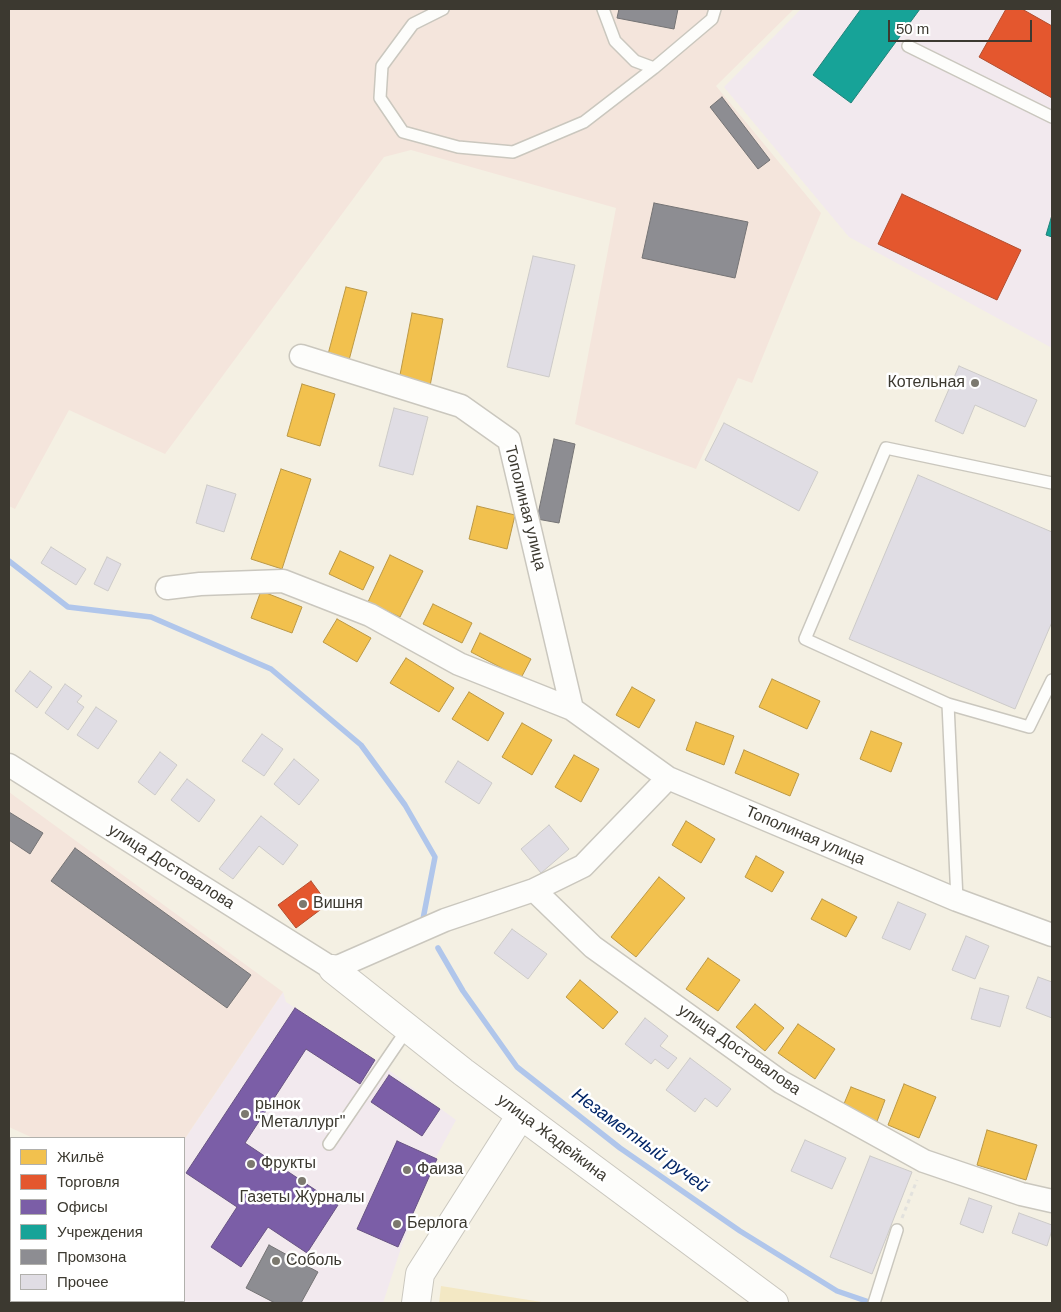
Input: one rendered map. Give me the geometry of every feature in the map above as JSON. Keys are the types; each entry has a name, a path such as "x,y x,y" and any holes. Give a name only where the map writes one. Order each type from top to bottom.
{"street":[{"name":"Тополиная улица","path":"301,356 461,406 509,440 572,709"},
{"name":"Тополиная улица","path":"167,588 200,584 283,581 370,615 459,664 572,709 668,778 957,900 1052,935"},
{"name":"улица Достовалова","path":"9,765 333,969"},
{"path":"333,969 445,920 534,890 583,866 668,778"},
{"name":"улица Достовалова","path":"534,890 593,947 781,1082 924,1161 1021,1194 1052,1201"},
{"name":"улица Жадейкина","path":"333,969 463,1072 774,1303"},
{"path":"416,1303 420,1274 521,1115"}],"lane":[{"path":"442,9 413,24 382,66 380,98 403,132 458,147 513,152 584,122 654,68 712,19 716,9"},
{"path":"603,9 615,41 635,61 654,68"},
{"path":"908,46 1052,117"},
{"path":"1052,483 886,448 806,639 948,704 1029,727 1052,680"},
{"path":"948,704 957,900"},
{"path":"328,1144 408,1028"},
{"path":"874,1303 897,1230"}],"path":[{"path":"897,1230 924,1161"}],"shaded area":[{"path":"9,9 794,9 716,86 821,213 752,383 738,378 696,469 575,424 616,208 411,150 384,157 165,454 69,410 15,509 9,506"},
{"path":"801,9 1052,9 1052,348 849,237 724,87"},
{"path":"9,792 283,992 185,1139 185,1137 31,1137 9,1127"},
{"path":"283,992 286,1002 375,1060 456,1120 435,1159 401,1248 383,1303 46,1303 185,1302 185,1139"},
{"path":"441,1286 548,1303 439,1303"}],"building: Жильё":[{"path":"346,287 367,292 348,364 327,358"},
{"path":"412,313 443,319 430,386 399,380"},
{"path":"302,384 335,394 320,446 287,436"},
{"path":"281,469 311,479 282,569 251,559"},
{"path":"477,506 515,515 507,549 469,539"},
{"path":"340,551 374,567 363,590 329,574"},
{"path":"390,555 423,571 400,617 368,602"},
{"path":"261,591 302,607 292,633 251,618"},
{"path":"433,604 472,623 462,643 423,624"},
{"path":"337,619 371,638 357,662 323,642"},
{"path":"480,633 531,659 521,678 471,652"},
{"path":"406,658 454,688 439,712 390,683"},
{"path":"772,679 820,701 807,729 759,707"},
{"path":"632,687 655,700 639,728 616,715"},
{"path":"469,692 504,713 488,741 452,719"},
{"path":"696,722 734,736 724,765 686,750"},
{"path":"522,723 552,740 532,775 502,757"},
{"path":"871,731 902,743 891,772 860,759"},
{"path":"744,750 799,774 790,796 735,773"},
{"path":"574,755 599,769 581,802 555,787"},
{"path":"686,821 715,839 701,863 672,845"},
{"path":"756,856 784,872 772,892 745,877"},
{"path":"659,877 685,898 636,957 611,937"},
{"path":"822,899 857,917 846,937 811,919"},
{"path":"708,958 740,980 718,1011 686,989"},
{"path":"580,980 618,1012 603,1029 566,997"},
{"path":"755,1004 784,1028 765,1051 736,1027"},
{"path":"798,1024 835,1049 815,1079 778,1053"},
{"path":"904,1084 936,1097 919,1138 888,1125"},
{"path":"851,1087 885,1100 876,1124 841,1111"},
{"path":"987,1130 1037,1145 1026,1180 977,1165"}],"building: Торговля":[{"path":"1006,9 1022,9 1052,26 1052,98 979,57"},
{"path":"902,194 1021,250 997,300 878,244"},
{"name":"Вишня","path":"311,881 328,904 296,928 278,905"}],"building: Офисы":[{"name":"рынок \"Металлург\"","path":"295,1008 375,1060 360,1084 306,1049 245,1143 338,1205 307,1253 268,1227 241,1267 211,1247 237,1207 186,1173"},
{"path":"389,1075 440,1109 422,1136 371,1102"},
{"path":"397,1141 437,1159 398,1247 357,1229"}],"building: Учреждения":[{"path":"861,9 920,9 851,103 813,75"},
{"path":"1052,215 1052,237 1046,235"}],"building: Промзона":[{"path":"619,9 678,9 674,29 617,18"},
{"path":"722,97 770,160 758,169 710,107"},
{"path":"654,203 748,222 735,278 642,258"},
{"path":"554,439 575,444 559,523 537,519"},
{"path":"9,812 43,833 30,854 9,840"},
{"path":"75,848 251,975 227,1008 51,881"},
{"path":"269,1245 318,1272 301,1303 275,1303 246,1288"}],"building: Прочее":[{"path":"533,256 575,265 549,377 507,367"},
{"name":"Котельная","path":"959,366 1037,400 1025,427 975,405 963,434 935,421"},
{"path":"394,408 428,417 413,475 379,466"},
{"path":"724,423 818,472 799,511 705,460"},
{"path":"918,475 1052,532 1052,622 1015,709 849,639"},
{"path":"207,485 236,494 224,532 196,523"},
{"path":"51,547 86,569 76,585 41,563"},
{"path":"107,557 121,564 108,591 94,584"},
{"path":"30,671 52,687 37,708 15,691"},
{"path":"65,684 82,696 77,702 84,707 68,730 45,713"},
{"path":"96,707 117,721 98,749 77,735"},
{"path":"262,734 283,749 264,776 242,761"},
{"path":"160,752 177,765 155,795 138,782"},
{"path":"294,759 319,780 299,805 274,784"},
{"path":"458,761 492,783 479,804 445,782"},
{"path":"187,779 215,800 199,822 171,800"},
{"path":"261,816 298,845 283,865 259,846 233,879 219,869"},
{"path":"549,825 569,849 541,873 521,849"},
{"path":"898,902 926,914 910,950 882,938"},
{"path":"512,929 547,954 528,979 494,953"},
{"path":"966,936 989,946 975,979 952,970"},
{"path":"1038,977 1052,982 1052,1018 1026,1008"},
{"path":"980,988 1009,996 1000,1027 971,1019"},
{"path":"645,1018 668,1036 660,1046 677,1058 668,1069 655,1059 651,1064 625,1044"},
{"path":"690,1058 731,1089 717,1107 705,1098 695,1112 666,1090"},
{"path":"805,1140 846,1158 832,1189 791,1171"},
{"path":"870,1156 912,1172 872,1274 830,1257"},
{"path":"969,1198 992,1206 983,1233 960,1224"},
{"path":"1019,1213 1052,1225 1047,1246 1012,1233"}],"waterway":[{"name":"Незаметный ручей","path":"9,561 68,607 151,617 271,669 361,745 405,805 435,857 423,919"},
{"name":"Незаметный ручей","path":"438,948 463,991 517,1067 620,1148 740,1231 837,1291 872,1303"}],"place":[{"name":"Котельная","path":"975,383"},
{"name":"Вишня","path":"303,904"},
{"name":"рынок \"Металлург\"","path":"245,1114"},
{"name":"Фрукты","path":"251,1164"},
{"name":"Фаиза","path":"407,1170"},
{"name":"Газеты Журналы","path":"302,1181"},
{"name":"Берлога","path":"397,1224"},
{"name":"Соболь","path":"276,1261"}]}
